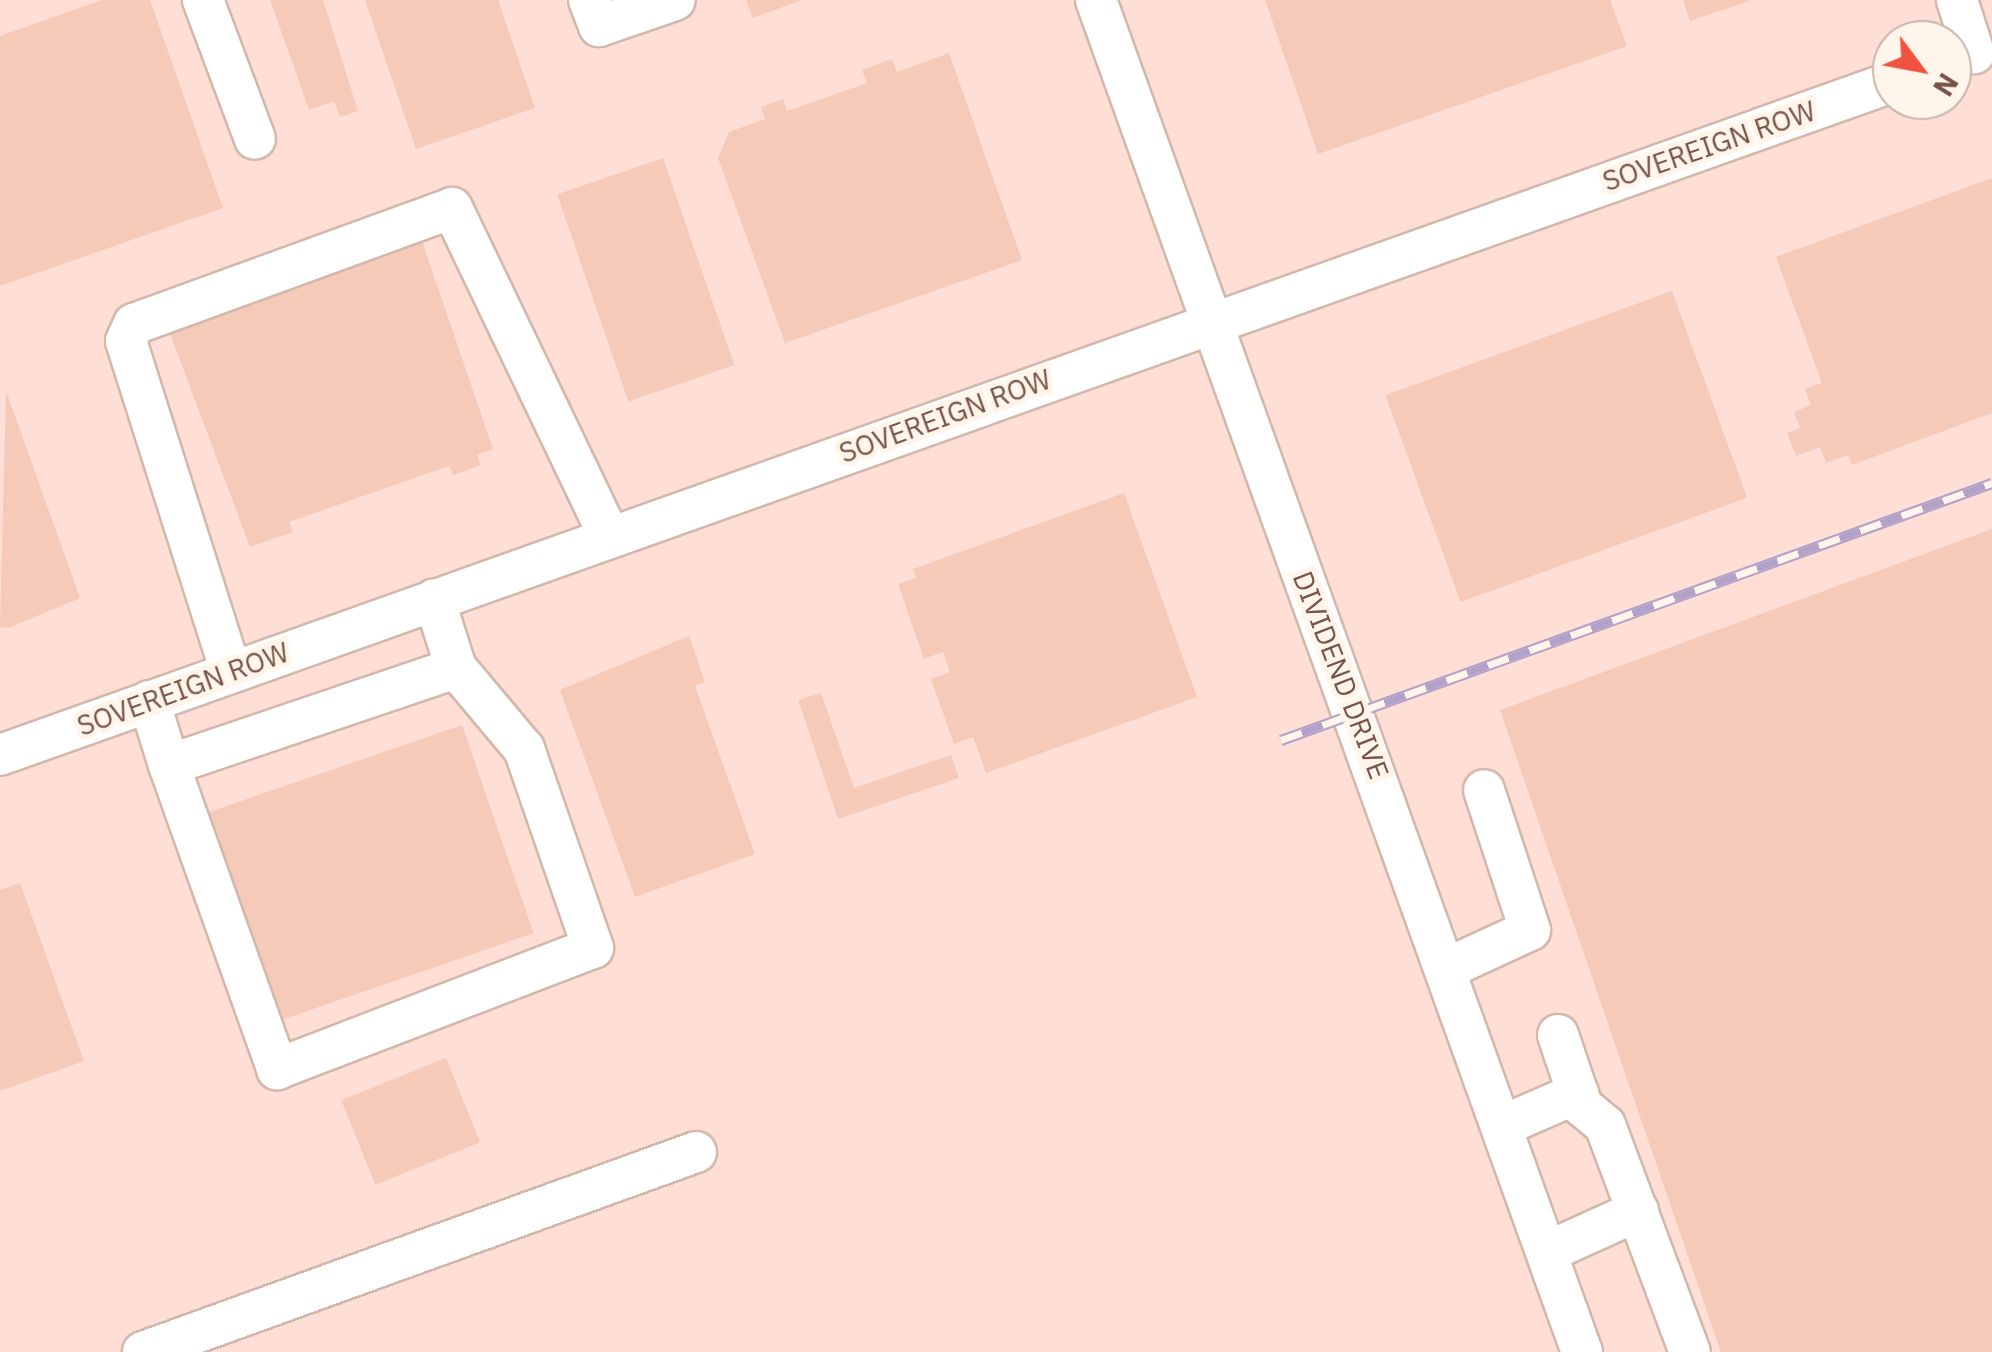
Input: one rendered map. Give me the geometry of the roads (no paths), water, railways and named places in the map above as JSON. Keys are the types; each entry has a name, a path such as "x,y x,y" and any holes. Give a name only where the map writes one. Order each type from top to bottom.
{"street":[{"path":"203,0 255,139"},
{"path":"589,0 599,26 675,0"},
{"name":"DIVIDEND DRIVE","path":"1096,0 1208,321 1450,967 1582,1352"},
{"path":"1957,0 1973,53"},
{"name":"SOVEREIGN ROW","path":"0,755 1208,321 1872,89"},
{"path":"232,672 126,341 134,324 452,208 609,536"},
{"path":"149,701 278,1069 593,948 524,749 456,668 434,599"},
{"path":"169,765 456,668"},
{"path":"1450,967 1530,930 1484,790"},
{"path":"1558,1036 1590,1120 1606,1125 1690,1352"},
{"path":"1502,1126 1578,1093"},
{"path":"144,1352 696,1152"},
{"path":"1546,1252 1638,1211"}],"railway":[{"path":"1281,740 1992,483"}]}
